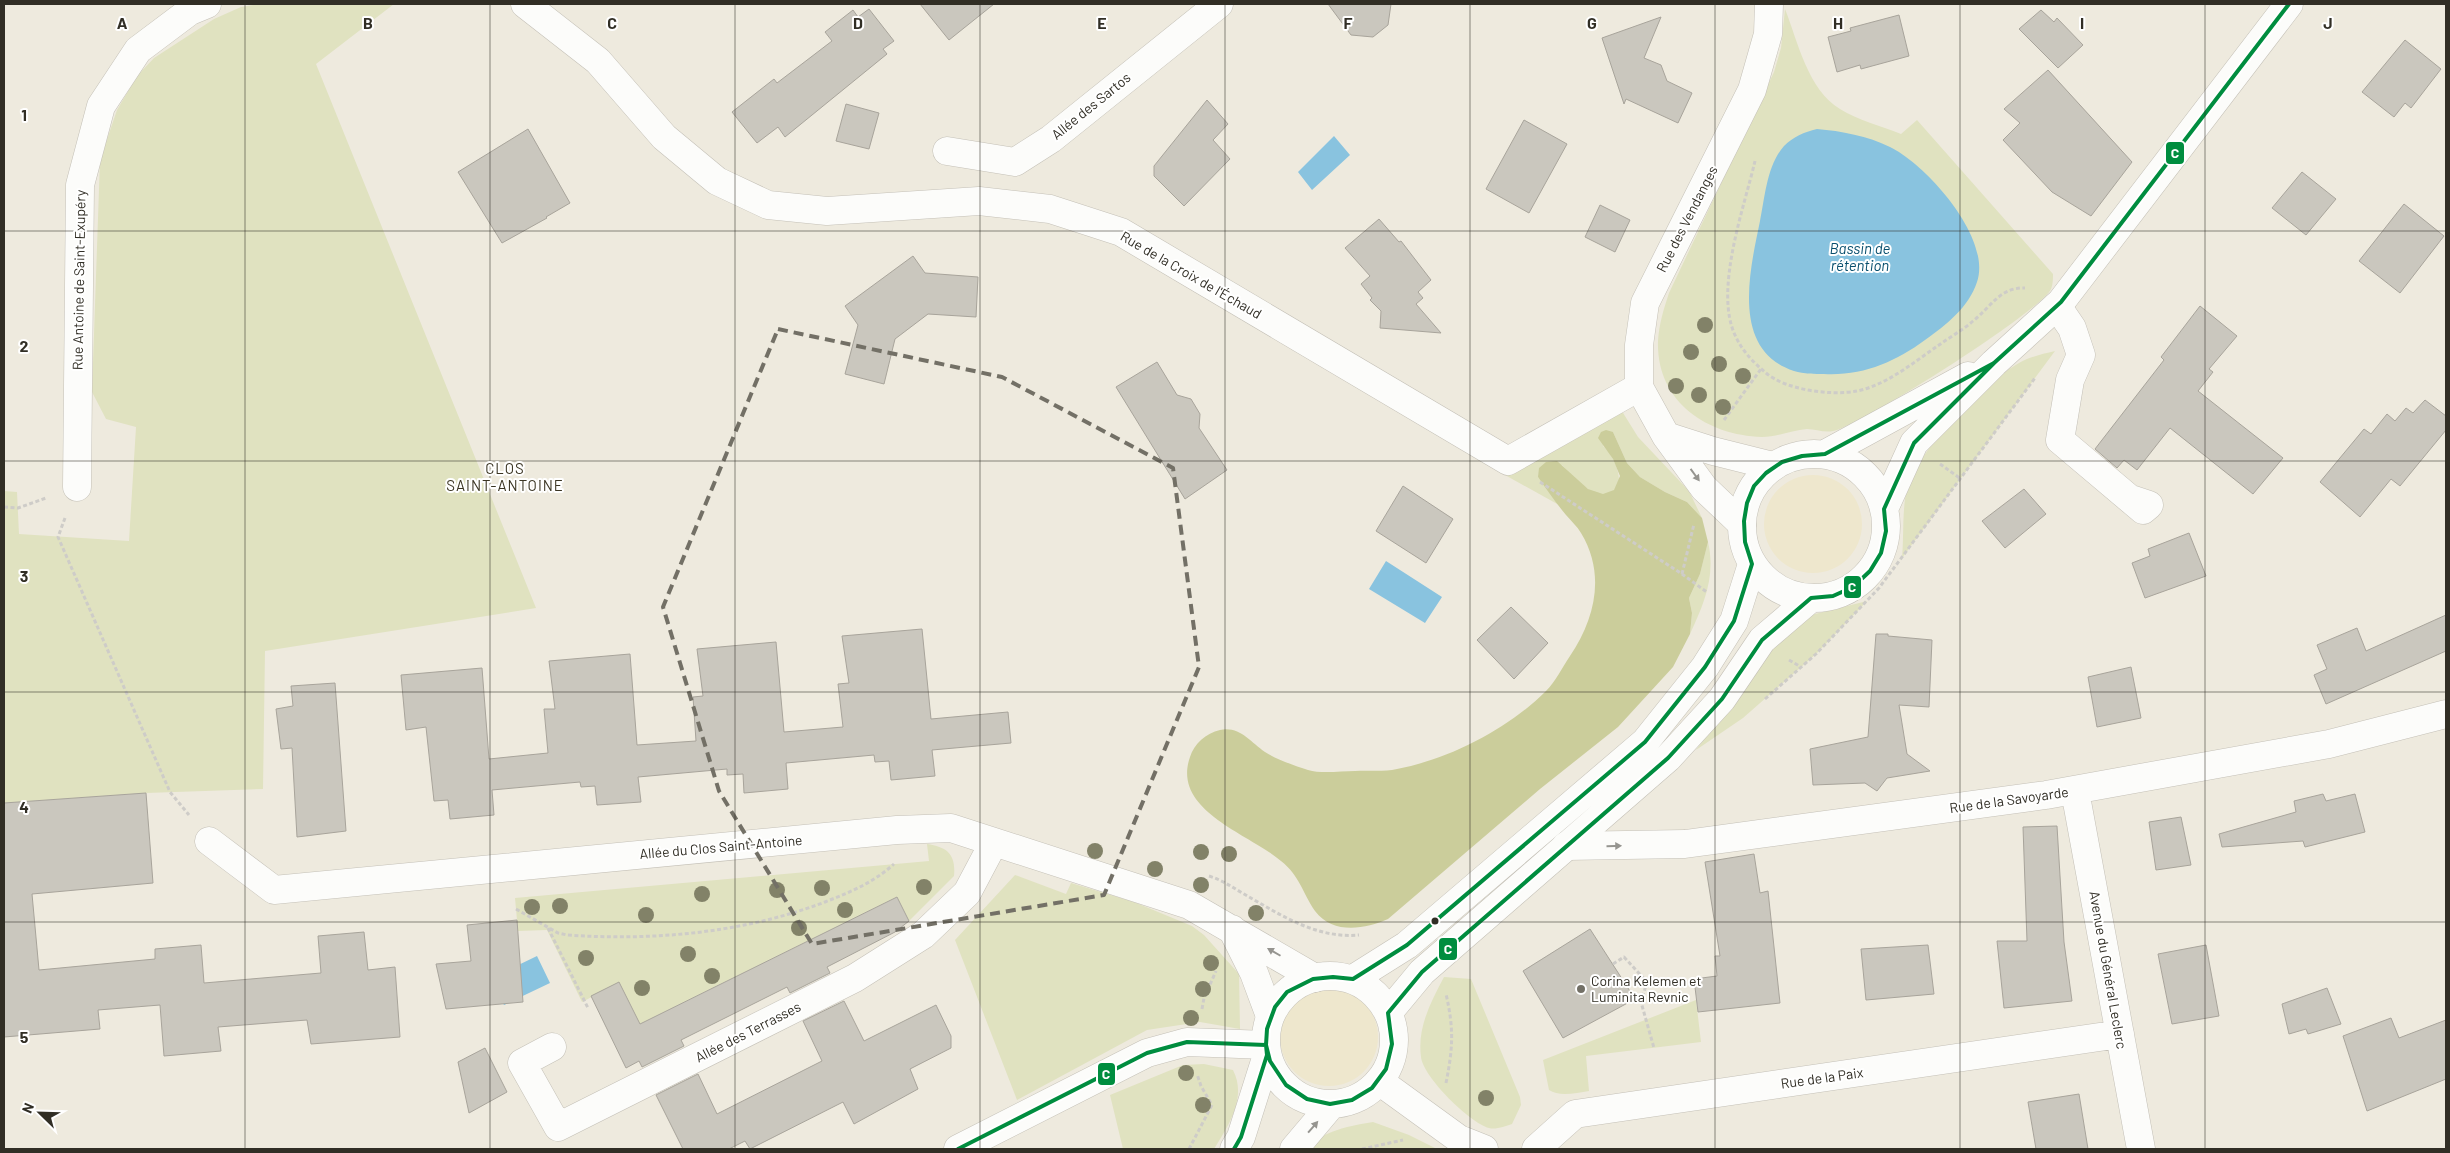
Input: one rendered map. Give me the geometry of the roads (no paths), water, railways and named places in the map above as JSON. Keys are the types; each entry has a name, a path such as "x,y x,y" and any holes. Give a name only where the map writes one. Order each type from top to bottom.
{"street":[{"name":"Rue Antoine de Saint-Exupéry","path":"77,487 80,185 101,106 138,50 190,10 207,4"},
{"name":"Rue de la Croix de l'Échaud","path":"525,4 598,61 664,137 717,181 768,205 827,211 979,201 1050,209 1121,232 1508,461 1639,387"},
{"name":"Allée des Sartos","path":"947,151 1015,162 1051,139 1219,4"},
{"name":"Rue des Vendanges","path":"1742,524 1704,488 1666,436 1639,387 1639,345 1645,303 1752,90 1768,34 1768,4"},
{"path":"1884,509 1914,443 1994,363 2057,306 2289,4"},
{"path":"2057,306 2072,328 2081,355 2070,380 2060,440 2131,499"},
{"path":"1825,454 1994,363"},
{"path":"1666,436 1713,451 1773,466"},
{"path":"1807,454 1825,454 1845,460 1863,472 1876,489 1884,509 1886,531 1881,553 1870,572 1853,587 1833,596 1812,598 1795,596 1766,580 1752,564 1744,544 1742,524 1746,502 1757,482 1773,466 1790,458 1807,454"},
{"path":"1352,979 1407,945 1645,742 1705,667 1734,621 1752,564"},
{"path":"1388,1013 1422,972 1668,758 1722,698 1762,640 1812,598"},
{"name":"Rue de la Savoyarde","path":"1566,846 1685,844 2075,791 2329,744 2446,714"},
{"name":"Avenue du Général Leclerc","path":"2075,791 2141,1149"},
{"name":"Allée du Clos Saint-Antoine","path":"209,841 274,890 897,830 951,828 1190,905 1315,978"},
{"name":"Allée des Terrasses","path":"552,1047 522,1063 558,1127 855,978 923,935 967,893 994,842"},
{"path":"1232,929 1254,973 1270,1016 1267,1050 1241,1137 1234,1149"},
{"path":"1267,1050 1276,1075 1291,1091 1310,1101 1332,1104 1350,1101 1365,1093 1379,1081 1388,1066 1393,1048 1393,1030 1388,1013 1376,995 1352,979 1334,975 1315,978 1296,985 1281,999 1270,1016"},
{"name":"Rue de la Paix","path":"1536,1149 1575,1114 2120,1034"},
{"path":"958,1149 1147,1053 1187,1042 1267,1050"},
{"path":"1379,1081 1459,1139 1484,1149"},
{"path":"1294,1149 1332,1104"}],"water":[{"name":"Bassin de rétention","path":"1817,129 1835,131 1873,140 1905,156 1938,186 1953,205 1966,225 1975,245 1979,264 1977,282 1973,291 1963,307 1949,322 1902,355 1878,366 1852,373 1813,374 1794,371 1774,361 1760,346 1752,327 1749,306 1749,284 1770,172 1784,146 1803,133"},
{"path":"1334,136 1350,155 1312,190 1298,172"},
{"path":"1386,561 1442,597 1425,623 1369,589"},
{"path":"537,956 550,983 504,1005 489,979"}],"place":[{"name":"Corina Kelemen et Luminita Revnic","path":"1581,989"}],"district":[{"name":"CLOS SAINT-ANTOINE","path":"505,478"}]}
